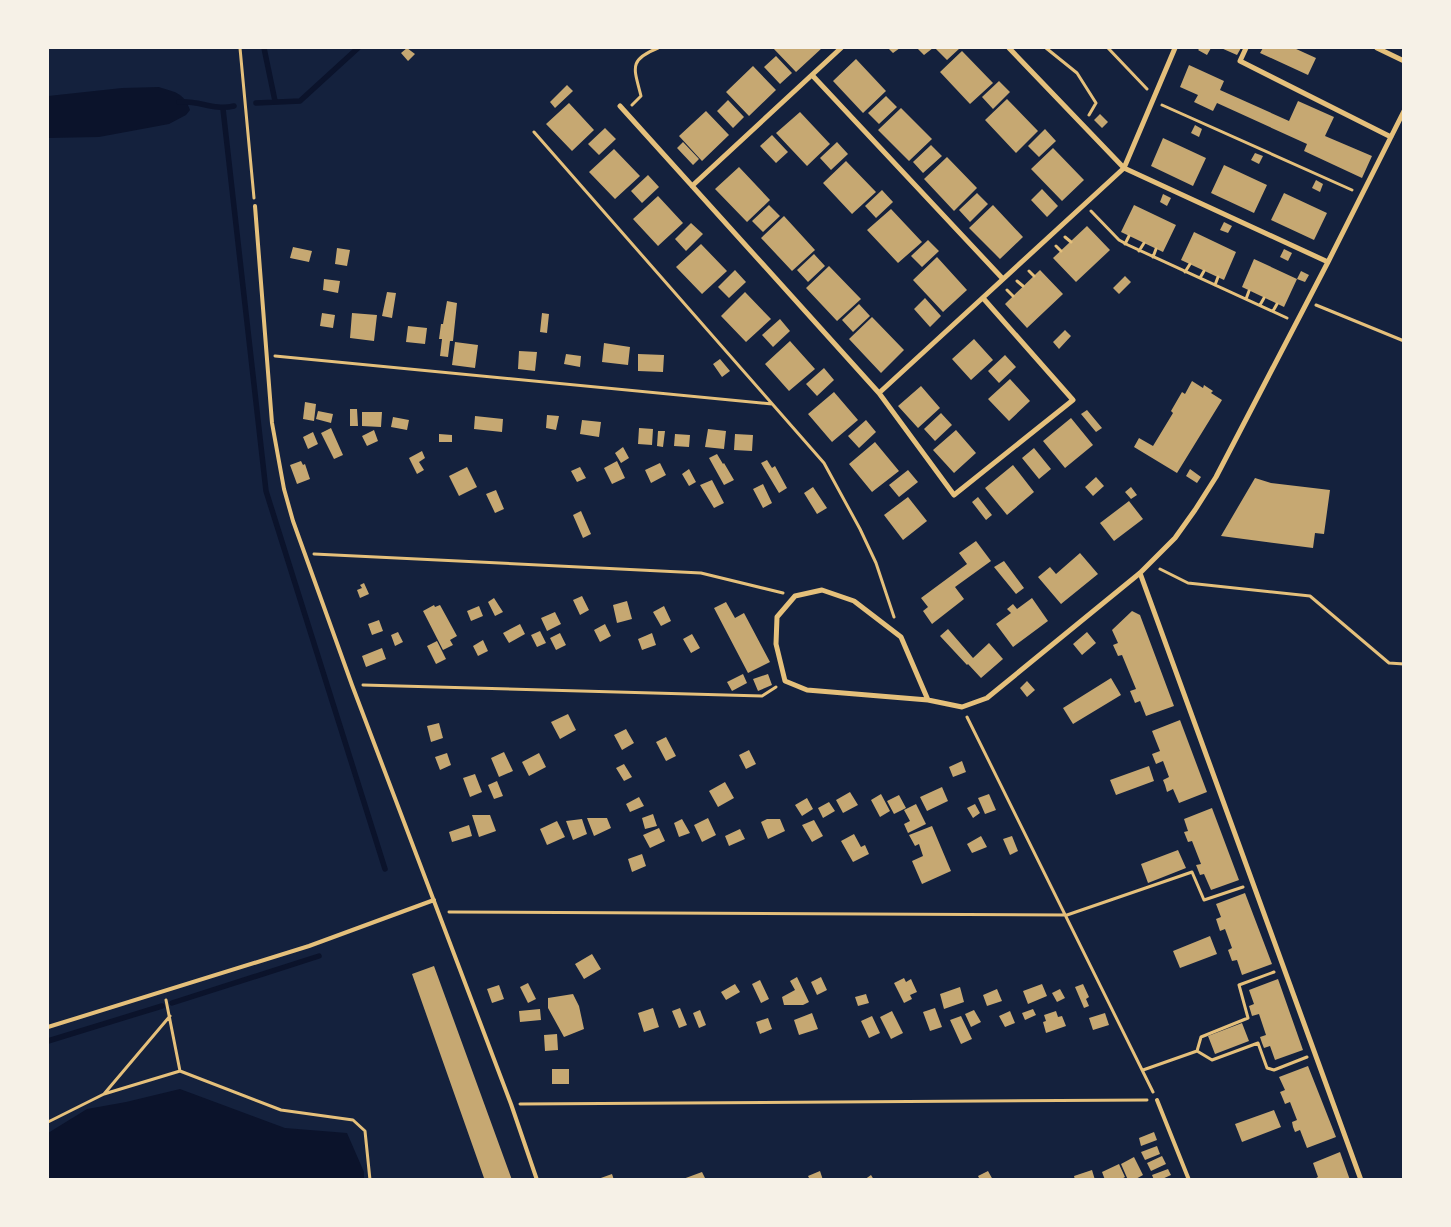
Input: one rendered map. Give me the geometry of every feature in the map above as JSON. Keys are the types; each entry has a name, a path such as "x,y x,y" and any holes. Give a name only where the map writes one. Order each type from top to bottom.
{"street":[{"path":"692,186 841,48"},
{"path":"1009,48 1124,168 1328,262"},
{"path":"879,393 1124,168 1175,48"},
{"path":"1246,48 1240,61 1390,137"},
{"path":"1377,48 1404,61"},
{"path":"812,75 1003,279"},
{"path":"620,106 879,393 954,495 1073,400 983,298"},
{"path":"928,700 901,637 854,601 822,590 795,596 777,617 776,644 785,681 807,690 928,700 962,707 987,698 1140,573 1175,538 1216,477 1404,112"},
{"path":"1140,573 1361,1180"}],"lane":[{"path":"255,206 272,423 277,456 291,513 352,685 439,912 538,1180"},
{"path":"48,1027 309,946 434,900"},
{"path":"1157,1100 1189,1180"}],"path":[{"path":"240,48 255,206"},
{"path":"626,112 640,96 634,66 638,58 658,48"},
{"path":"1046,48 1077,73 1096,103 1081,123"},
{"path":"1108,48 1164,107 1362,194"},
{"path":"534,132 824,463 860,529 876,564 901,637"},
{"path":"1085,205 1125,244 1296,322"},
{"path":"1125,244 1129,236"},
{"path":"1140,251 1144,243"},
{"path":"1153,257 1156,249"},
{"path":"1185,272 1190,264"},
{"path":"1200,278 1204,270"},
{"path":"1215,285 1218,277"},
{"path":"1246,299 1249,291"},
{"path":"1260,306 1264,298"},
{"path":"1306,302 1404,341"},
{"path":"1273,311 1277,304"},
{"path":"267,356 773,404"},
{"path":"305,553 701,573 795,596"},
{"path":"1150,563 1188,583 1310,596 1389,663 1404,664"},
{"path":"352,685 762,696 785,681"},
{"path":"511,1104 1157,1100 1067,915 962,707"},
{"path":"439,912 1067,915 1192,872 1204,900 1253,884"},
{"path":"1197,1051 1201,1037 1248,1018 1239,985 1284,968"},
{"path":"164,990 180,1071"},
{"path":"104,1094 170,1016"},
{"path":"1197,1051 1212,1060 1258,1044 1267,1068 1274,1070 1315,1054"},
{"path":"1143,1070 1197,1051"},
{"path":"48,1122 104,1094 180,1071 281,1110 353,1120 365,1131 370,1180"}],"water":[{"path":"159,87 182,96 190,110 186,115 169,124 99,137 48,138 48,96 122,88"},
{"path":"180,1089 285,1128 347,1133 364,1172 364,1179 48,1179 48,1133 87,1109"}],"building":[{"path":"407,48 415,54 408,61 401,53"},
{"path":"773,48 822,48 796,72"},
{"path":"888,48 900,48 893,53"},
{"path":"917,48 933,48 924,55"},
{"path":"935,48 960,48 947,60"},
{"path":"1200,48 1211,48 1207,55 1198,50"},
{"path":"1221,48 1241,48 1237,55"},
{"path":"1263,48 1294,48 1316,58 1308,75 1260,53"},
{"path":"962,51 993,83 970,104 940,72"},
{"path":"776,56 792,73 780,84 764,67"},
{"path":"856,59 886,91 863,113 833,81"},
{"path":"1189,65 1224,81 1220,90 1289,121 1298,101 1334,117 1325,136 1372,156 1362,178 1304,151 1307,144 1217,103 1213,111 1194,102 1198,95 1180,87"},
{"path":"753,66 776,90 749,116 726,92"},
{"path":"999,81 1010,92 993,109 982,97"},
{"path":"567,85 573,91 555,108 550,102"},
{"path":"886,96 897,107 879,124 868,113"},
{"path":"1007,99 1038,131 1016,153 985,120"},
{"path":"728,100 744,117 733,128 717,111"},
{"path":"569,103 594,130 572,151 546,124"},
{"path":"901,108 932,139 909,161 878,130"},
{"path":"706,111 729,135 702,161 679,136"},
{"path":"800,112 830,144 807,166 776,133"},
{"path":"1100,114 1108,122 1102,128 1094,120"},
{"path":"1195,125 1202,129 1199,137 1191,133"},
{"path":"605,128 616,139 599,155 588,144"},
{"path":"1045,129 1056,141 1039,157 1028,146"},
{"path":"772,135 788,152 776,163 760,146"},
{"path":"1163,138 1206,158 1193,186 1151,166"},
{"path":"683,142 699,159 693,165 677,148"},
{"path":"837,142 848,154 831,170 820,158"},
{"path":"931,145 942,156 923,173 913,162"},
{"path":"1053,148 1084,180 1062,201 1031,169"},
{"path":"614,149 640,176 615,199 589,172"},
{"path":"1255,153 1263,156 1259,164 1251,160"},
{"path":"947,157 977,188 954,211 924,179"},
{"path":"846,161 876,192 852,214 823,183"},
{"path":"1224,165 1267,185 1254,213 1211,193"},
{"path":"739,167 770,200 747,222 715,189"},
{"path":"648,175 659,187 642,203 631,191"},
{"path":"1316,180 1323,184 1320,192 1312,188"},
{"path":"1042,189 1058,206 1047,217 1031,200"},
{"path":"882,190 893,202 876,218 865,206"},
{"path":"977,193 988,204 970,222 959,210"},
{"path":"1284,193 1327,213 1314,240 1271,220"},
{"path":"1163,194 1171,198 1167,206 1160,202"},
{"path":"658,196 683,223 658,246 633,219"},
{"path":"769,205 780,216 763,232 752,221"},
{"path":"993,205 1023,237 1000,259 969,228"},
{"path":"1134,205 1176,225 1163,252 1121,232"},
{"path":"891,209 922,242 898,263 867,230"},
{"path":"784,216 815,250 792,271 761,238"},
{"path":"1224,222 1232,226 1228,233 1220,230"},
{"path":"691,223 703,234 686,251 675,239"},
{"path":"1087,226 1110,250 1076,282 1053,258"},
{"path":"1194,232 1236,252 1224,280 1181,260"},
{"path":"928,240 939,251 922,267 911,256"},
{"path":"701,244 727,271 702,294 676,267"},
{"path":"293,247 312,251 309,262 290,258"},
{"path":"337,248 350,250 347,266 335,264"},
{"path":"1284,249 1292,253 1288,261 1280,257"},
{"path":"814,254 825,266 808,282 797,270"},
{"path":"937,257 967,290 943,312 913,280"},
{"path":"1254,259 1297,279 1284,307 1242,287"},
{"path":"829,266 861,299 837,321 806,288"},
{"path":"735,270 746,282 729,298 718,287"},
{"path":"1040,270 1063,294 1027,328 1005,304"},
{"path":"1301,271 1309,275 1305,282 1297,279"},
{"path":"1125,276 1131,282 1119,294 1113,288"},
{"path":"324,279 340,281 338,293 323,290"},
{"path":"387,292 396,293 392,318 382,316"},
{"path":"745,292 771,319 746,342 721,316"},
{"path":"925,298 941,316 930,327 914,309"},
{"path":"447,301 457,303 453,341 450,341 448,357 440,356 442,339 439,339"},
{"path":"859,304 870,316 853,332 842,320"},
{"path":"322,313 335,315 333,328 320,326"},
{"path":"352,313 377,315 374,341 350,338"},
{"path":"542,313 549,314 547,333 540,332"},
{"path":"872,317 904,350 881,373 849,339"},
{"path":"780,319 790,331 773,347 762,335"},
{"path":"408,326 427,328 425,344 406,342"},
{"path":"1065,330 1071,336 1059,349 1053,342"},
{"path":"974,339 993,360 971,380 952,359"},
{"path":"790,341 815,369 789,391 765,364"},
{"path":"455,342 478,345 475,368 452,365"},
{"path":"604,343 630,347 628,365 602,362"},
{"path":"519,351 537,352 535,371 518,369"},
{"path":"566,354 581,356 580,367 564,364"},
{"path":"638,354 664,355 663,372 638,371"},
{"path":"1005,355 1016,367 999,383 988,371"},
{"path":"720,359 730,371 722,377 713,364"},
{"path":"824,368 834,380 817,396 806,384"},
{"path":"1010,379 1030,401 1009,421 988,399"},
{"path":"1192,381 1203,388 1204,385 1213,391 1211,393 1222,400 1177,473 1134,447 1139,438 1153,446 1173,413 1171,411 1182,392 1185,394"},
{"path":"921,386 940,408 918,428 898,406"},
{"path":"834,392 858,420 832,442 808,414"},
{"path":"305,402 316,404 314,421 303,419"},
{"path":"350,409 357,409 358,426 350,426"},
{"path":"1087,410 1102,428 1096,432 1081,414"},
{"path":"318,411 333,414 331,423 316,419"},
{"path":"362,412 382,412 381,427 362,426"},
{"path":"941,413 952,425 935,441 924,429"},
{"path":"547,415 559,416 556,430 546,428"},
{"path":"475,416 503,419 502,432 474,429"},
{"path":"393,417 409,420 407,430 391,427"},
{"path":"1071,418 1093,445 1065,468 1043,441"},
{"path":"582,420 601,422 599,437 580,434"},
{"path":"866,420 876,432 859,448 848,436"},
{"path":"331,428 343,455 334,459 321,433"},
{"path":"639,428 653,429 652,445 638,444"},
{"path":"708,429 726,431 724,449 705,447"},
{"path":"374,430 378,441 367,446 362,436"},
{"path":"956,430 976,453 954,473 933,450"},
{"path":"658,431 665,431 663,447 657,446"},
{"path":"313,432 318,444 308,449 303,437"},
{"path":"439,434 452,435 452,442 439,442"},
{"path":"675,434 690,435 689,447 674,446"},
{"path":"735,434 753,435 752,451 734,450"},
{"path":"875,442 899,471 872,492 849,464"},
{"path":"623,447 629,458 621,463 615,453"},
{"path":"1034,448 1051,469 1039,479 1022,458"},
{"path":"422,451 425,458 419,462 424,470 417,474 409,458"},
{"path":"717,454 734,480 724,485 709,458"},
{"path":"767,460 772,468 775,466 787,488 779,493 761,463"},
{"path":"301,461 303,465 305,464 310,479 297,484 290,465"},
{"path":"617,461 625,478 612,484 604,468"},
{"path":"660,463 666,475 651,483 645,470"},
{"path":"1013,465 1034,492 1007,515 985,488"},
{"path":"467,467 477,487 459,496 449,476"},
{"path":"580,467 586,478 577,482 571,471"},
{"path":"689,469 696,482 689,486 682,474"},
{"path":"1190,469 1201,477 1197,483 1186,476"},
{"path":"908,470 918,482 899,497 889,485"},
{"path":"1096,477 1104,486 1093,496 1085,487"},
{"path":"1255,478 1271,483 1330,490 1324,534 1315,533 1313,548 1221,536"},
{"path":"712,480 724,503 714,508 700,485"},
{"path":"763,484 772,503 763,508 753,489"},
{"path":"813,487 827,508 817,514 804,493"},
{"path":"1131,487 1137,495 1131,499 1125,492"},
{"path":"496,490 504,509 495,513 486,494"},
{"path":"908,497 927,521 903,540 884,515"},
{"path":"978,497 992,515 986,520 972,502"},
{"path":"1129,501 1143,519 1114,541 1100,523"},
{"path":"581,511 591,534 583,538 573,515"},
{"path":"976,541 991,561 955,587 964,599 932,624 923,611 928,607 921,598 967,564 959,553"},
{"path":"1080,553 1098,574 1061,604 1038,577 1050,567 1056,574"},
{"path":"1004,561 1024,588 1016,594 994,567"},
{"path":"364,583 369,594 360,598 357,590 362,588 360,585"},
{"path":"582,596 589,610 580,615 573,600"},
{"path":"494,598 503,612 495,616 488,602"},
{"path":"1032,598 1048,621 1013,647 996,624 1011,613 1007,609 1013,604 1017,609"},
{"path":"627,601 632,619 617,623 613,605"},
{"path":"726,602 735,618 744,613 770,662 748,673 714,608"},
{"path":"434,605 435,607 440,605 457,636 450,640 453,645 443,650 423,611"},
{"path":"479,606 483,616 471,621 467,611"},
{"path":"664,606 671,621 661,626 653,612"},
{"path":"1132,611 1140,615 1174,706 1146,716 1140,701 1135,703 1130,691 1136,689 1122,655 1118,656 1113,645 1118,643 1112,630"},
{"path":"555,612 561,624 547,631 541,618"},
{"path":"379,620 383,631 372,635 368,624"},
{"path":"520,624 525,634 509,643 503,633"},
{"path":"605,624 611,636 600,642 594,630"},
{"path":"948,629 973,658 989,643 1003,659 981,678 940,636"},
{"path":"540,631 546,643 537,647 531,635"},
{"path":"398,632 403,642 395,646 391,635"},
{"path":"1087,632 1096,643 1082,655 1073,644"},
{"path":"560,633 566,645 556,650 550,638"},
{"path":"652,633 656,645 642,650 638,639"},
{"path":"692,634 700,648 691,653 683,639"},
{"path":"483,640 488,651 478,656 473,646"},
{"path":"437,641 446,659 436,664 427,646"},
{"path":"382,648 386,659 366,667 362,656"},
{"path":"743,674 747,683 732,691 727,682"},
{"path":"768,674 772,685 758,691 753,679"},
{"path":"1111,678 1121,695 1073,724 1063,708"},
{"path":"1027,681 1035,690 1027,697 1020,688"},
{"path":"568,714 576,730 560,739 551,722"},
{"path":"1180,720 1207,792 1179,803 1173,789 1167,792 1163,780 1169,777 1163,761 1156,764 1152,754 1160,751 1152,731"},
{"path":"439,723 443,738 431,742 427,726"},
{"path":"626,729 634,743 622,750 614,735"},
{"path":"666,737 676,756 666,761 656,742"},
{"path":"749,750 756,764 746,769 739,755"},
{"path":"504,752 513,771 499,777 491,758"},
{"path":"447,753 451,765 440,770 435,757"},
{"path":"539,753 546,767 529,776 522,762"},
{"path":"962,761 966,772 953,777 949,767"},
{"path":"624,764 632,777 624,781 616,768"},
{"path":"1149,766 1154,781 1116,795 1110,780"},
{"path":"475,774 482,792 470,797 463,778"},
{"path":"497,781 503,796 494,799 488,785"},
{"path":"725,782 734,798 718,807 709,791"},
{"path":"942,787 948,801 927,811 920,797"},
{"path":"850,792 858,805 843,813 836,800"},
{"path":"881,794 890,811 880,817 871,800"},
{"path":"989,794 996,810 985,814 978,798"},
{"path":"899,795 906,808 894,814 887,801"},
{"path":"639,797 644,806 630,812 626,804"},
{"path":"807,798 813,809 802,816 795,805"},
{"path":"829,802 835,811 823,818 818,808"},
{"path":"916,804 926,824 908,833 904,824 910,821 904,810"},
{"path":"975,804 980,813 973,818 967,808"},
{"path":"1212,808 1239,880 1211,890 1204,874 1200,875 1196,865 1201,864 1192,841 1188,842 1184,832 1188,831 1184,819"},
{"path":"653,814 657,826 645,829 642,818"},
{"path":"472,815 490,815 496,831 479,837"},
{"path":"587,818 607,818 611,828 594,836"},
{"path":"708,818 716,835 702,842 694,825"},
{"path":"582,819 587,834 573,840 566,821"},
{"path":"682,819 690,833 679,837 674,823"},
{"path":"767,819 780,819 785,831 768,839 761,822"},
{"path":"814,820 823,836 812,842 802,825"},
{"path":"557,821 565,837 547,845 540,829"},
{"path":"469,825 472,836 452,842 449,832"},
{"path":"932,826 951,871 922,884 912,861 923,856 919,844 915,846 909,835"},
{"path":"659,828 665,841 650,848 643,835"},
{"path":"740,829 745,839 729,846 725,836"},
{"path":"854,834 861,847 865,845 869,854 853,862 841,841"},
{"path":"981,836 987,847 972,853 967,844"},
{"path":"1012,836 1018,851 1010,855 1003,839"},
{"path":"1178,850 1186,868 1148,883 1141,864"},
{"path":"642,854 646,866 632,872 628,859"},
{"path":"1245,893 1272,964 1242,975 1237,960 1232,961 1228,950 1232,948 1225,929 1220,931 1216,919 1221,917 1216,904"},
{"path":"1210,936 1217,954 1180,968 1173,951"},
{"path":"592,954 601,969 584,979 575,964"},
{"path":"434,966 512,1180 480,1180 484,1178 412,974"},
{"path":"797,977 809,1002 803,1005 784,1005 782,997 795,990 790,981"},
{"path":"821,977 827,990 817,995 811,982"},
{"path":"904,978 906,982 911,979 917,992 910,995 912,999 904,1003 894,983"},
{"path":"1278,979 1303,1050 1275,1060 1270,1046 1264,1048 1262,1043 1260,1037 1266,1035 1259,1014 1252,1016 1249,1006 1254,1004 1249,990"},
{"path":"760,980 769,999 761,1003 752,984"},
{"path":"528,983 536,999 528,1003 520,987"},
{"path":"735,984 740,992 726,1000 721,992"},
{"path":"1042,984 1047,996 1028,1004 1023,991"},
{"path":"1083,984 1089,997 1086,999 1089,1006 1084,1008 1075,987"},
{"path":"499,985 504,999 492,1003 487,989"},
{"path":"960,987 964,1002 944,1009 940,994"},
{"path":"997,989 1002,1001 987,1006 983,995"},
{"path":"1060,989 1065,998 1057,1002 1052,993"},
{"path":"573,994 579,1006 584,1029 564,1037 548,1008 548,998"},
{"path":"866,994 869,1003 858,1006 855,997"},
{"path":"653,1008 659,1027 644,1032 638,1013"},
{"path":"680,1008 687,1025 679,1028 672,1011"},
{"path":"935,1008 942,1027 930,1031 923,1012"},
{"path":"540,1009 541,1020 520,1022 519,1011"},
{"path":"1033,1009 1036,1015 1025,1020 1022,1013"},
{"path":"700,1010 706,1025 699,1028 693,1013"},
{"path":"974,1010 981,1022 971,1027 965,1014"},
{"path":"892,1011 903,1033 891,1039 880,1017"},
{"path":"1010,1011 1015,1023 1005,1027 999,1016"},
{"path":"1056,1011 1058,1017 1062,1016 1066,1026 1046,1033 1043,1022 1046,1021 1044,1015"},
{"path":"812,1013 818,1029 799,1035 794,1020"},
{"path":"1105,1013 1109,1025 1093,1030 1089,1018"},
{"path":"872,1016 880,1033 869,1038 861,1021"},
{"path":"961,1016 972,1039 961,1044 950,1020"},
{"path":"768,1018 772,1029 760,1034 756,1022"},
{"path":"1242,1023 1249,1041 1215,1054 1208,1036"},
{"path":"557,1034 558,1050 545,1051 544,1035"},
{"path":"1308,1066 1336,1137 1307,1148 1300,1130 1295,1132 1293,1127 1292,1122 1297,1120 1290,1102 1285,1104 1280,1092 1285,1090 1279,1077"},
{"path":"552,1069 569,1069 569,1084 552,1084"},
{"path":"1274,1110 1281,1127 1242,1142 1235,1124"},
{"path":"1154,1132 1157,1140 1141,1146 1139,1138"},
{"path":"1157,1146 1160,1154 1145,1160 1141,1152"},
{"path":"1340,1152 1350,1180 1312,1180 1318,1177 1313,1163"},
{"path":"1162,1156 1166,1164 1151,1171 1147,1163"},
{"path":"1134,1157 1143,1175 1134,1180 1128,1180 1121,1164"},
{"path":"1119,1164 1125,1177 1120,1180 1105,1180 1102,1172"},
{"path":"1168,1169 1171,1175 1160,1180 1154,1180 1152,1175"},
{"path":"1092,1170 1095,1180 1075,1180 1074,1176"},
{"path":"820,1171 823,1180 810,1180 808,1176"},
{"path":"988,1171 993,1180 980,1180 978,1176"},
{"path":"702,1172 706,1180 683,1180 683,1179"},
{"path":"612,1174 614,1180 598,1180 598,1179"},
{"path":"871,1175 874,1180 864,1180"}],"waterway":[{"path":"264,48 275,101"},
{"path":"256,103 300,101 358,48"},
{"path":"179,102 193,102 219,107 234,106"},
{"path":"223,109 266,491 385,869"},
{"path":"172,1003 319,956"},
{"path":"48,1041 162,1006"}]}
